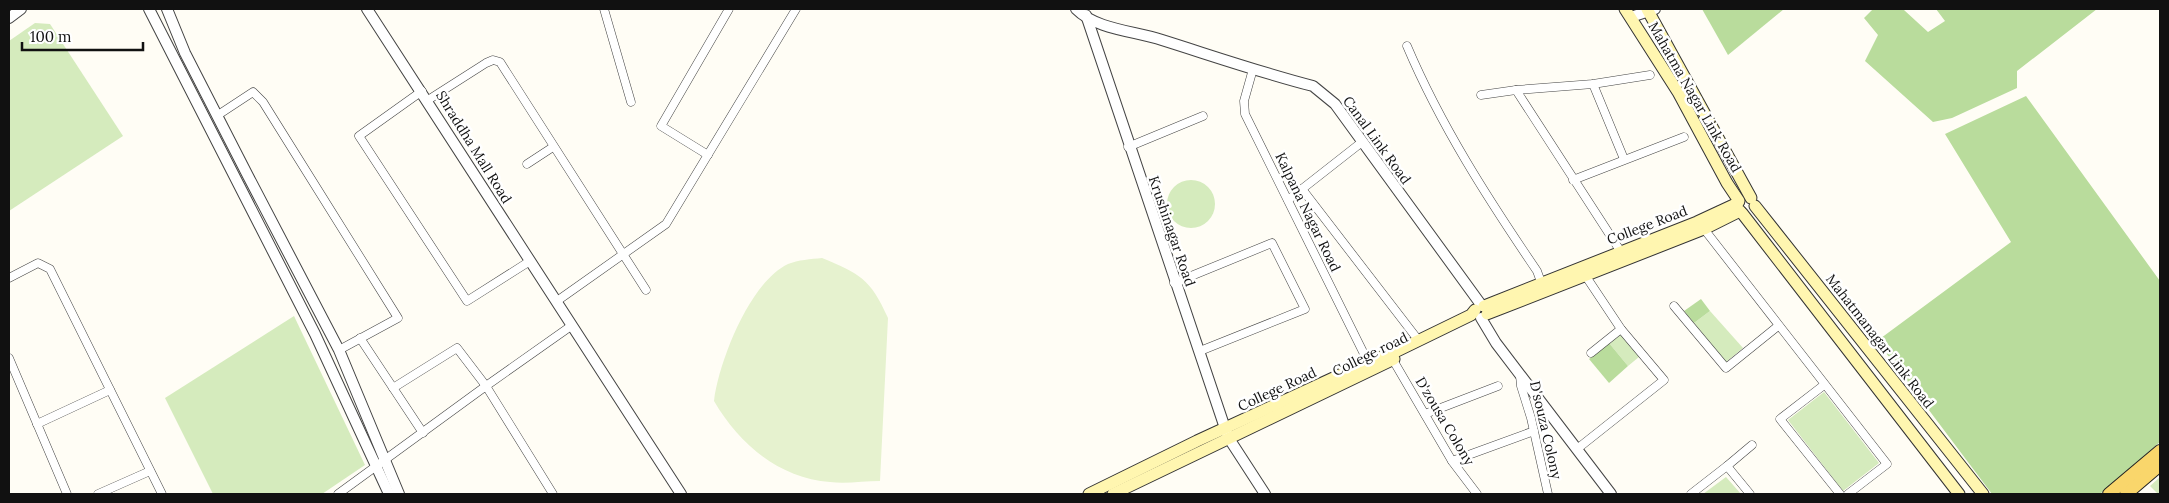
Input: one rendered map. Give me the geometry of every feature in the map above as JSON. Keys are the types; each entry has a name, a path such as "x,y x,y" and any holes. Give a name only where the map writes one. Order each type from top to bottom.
{"main road":[{"name":"Mahatma Nagar Link Road","path":"1650,10 1753,202"},
{"name":"Mahatma Nagar Link Road","path":"1628,13 1678,92 1740,207"},
{"path":"1753,202 1743,197 1740,207 1959,494"},
{"name":"Mahatmanagar Link Road","path":"1753,202 1982,494"},
{"name":"College road","path":"1113,494 1226,433 1393,360 1481,312 1585,275 1704,229 1740,207"},
{"name":"College Road","path":"1089,494 1226,433 1368,362 1419,341 1541,282 1740,207"},
{"path":"2109,494 2160,451"},
{"path":"2126,494 2160,465"}],"street":[{"path":"9,18 21,9"},
{"path":"149,9 315,334 389,494"},
{"path":"167,9 185,53 338,350 399,494"},
{"name":"Shraddha Mall Road","path":"367,9 425,95 572,326"},
{"path":"604,9 631,102"},
{"path":"708,155 661,126 729,9"},
{"path":"557,301 666,224 796,9"},
{"path":"1628,13 1650,10"},
{"name":"Canal Link Road","path":"1082,11 1095,22 1314,86 1324,92 1335,104 1466,284 1481,312 1500,338 1502,348 1611,494"},
{"name":"Krushinagar Road","path":"1082,11 1091,32 1174,283 1200,351 1226,433 1265,494"},
{"path":"1407,46 1435,106 1485,195 1537,271 1541,282"},
{"path":"530,261 467,301 359,136 425,95 486,63 493,60 500,62 646,290"},
{"name":"Kalpana Nagar Road","path":"1252,69 1244,101 1245,114 1368,362"},
{"path":"1481,95 1516,90 1593,84 1650,75"},
{"path":"1593,84 1624,159"},
{"path":"1516,90 1621,252"},
{"path":"218,115 253,92 263,102 398,318 338,350"},
{"path":"1128,146 1203,116"},
{"path":"1573,180 1684,137"},
{"path":"1288,200 1362,142"},
{"path":"528,164 554,147"},
{"path":"1302,188 1419,341"},
{"path":"1704,229 1887,464 1848,494"},
{"path":"1174,283 1272,243 1305,309 1200,351"},
{"path":"9,278 38,263 50,269 162,494"},
{"path":"1577,449 1664,380 1622,329 1585,275"},
{"path":"1674,306 1726,368 1778,326"},
{"path":"338,494 572,326 681,494"},
{"path":"1591,353 1622,329"},
{"path":"360,338 424,433"},
{"path":"393,388 457,348 486,386 553,494"},
{"path":"9,358 67,494"},
{"name":"D'zousa Colony","path":"1393,360 1452,461 1477,494"},
{"name":"D'souza Colony","path":"1520,372 1521,386 1534,431 1548,494"},
{"path":"1824,385 1780,419 1840,494"},
{"path":"1425,414 1498,386"},
{"path":"37,424 110,390"},
{"path":"1452,461 1534,431"},
{"path":"1692,494 1752,445"},
{"path":"1727,466 1750,494"},
{"path":"98,494 150,471"}],"green space":[{"path":"1702,9 1784,9 1728,55"},
{"path":"1873,9 1904,10 1928,32 1945,21 1936,9 2097,9 2017,71 2017,88 1952,118 1933,122 1865,61 1878,35 1864,18"},
{"path":"35,23 50,24 123,136 9,211 9,41"},
{"path":"2026,96 2160,281 2160,442 2100,494 1992,494 1877,341 2011,242 1945,134"},
{"path":"1191,180 1200,182 1208,187 1213,195 1215,204 1213,213 1208,221 1200,226 1191,228 1182,226 1174,221 1169,213 1167,204 1169,195 1174,187 1182,182"},
{"path":"822,258 846,268 862,279 875,294 888,318 880,481 830,482 794,474 777,466 748,444 724,417 714,401 722,365 730,345 749,305 761,287 774,273 788,264"},
{"path":"1701,299 1710,311 1694,323 1684,311"},
{"path":"1710,311 1743,348 1726,362 1694,323"},
{"path":"294,316 365,465 322,494 213,494 165,398"},
{"path":"1621,335 1639,357 1628,366 1609,343"},
{"path":"1609,343 1628,366 1609,383 1589,359"},
{"path":"1824,392 1879,463 1843,491 1788,420"},
{"path":"1726,477 1741,494 1703,494"},
{"path":"2160,477 2160,494 2158,494 2150,486"}]}
